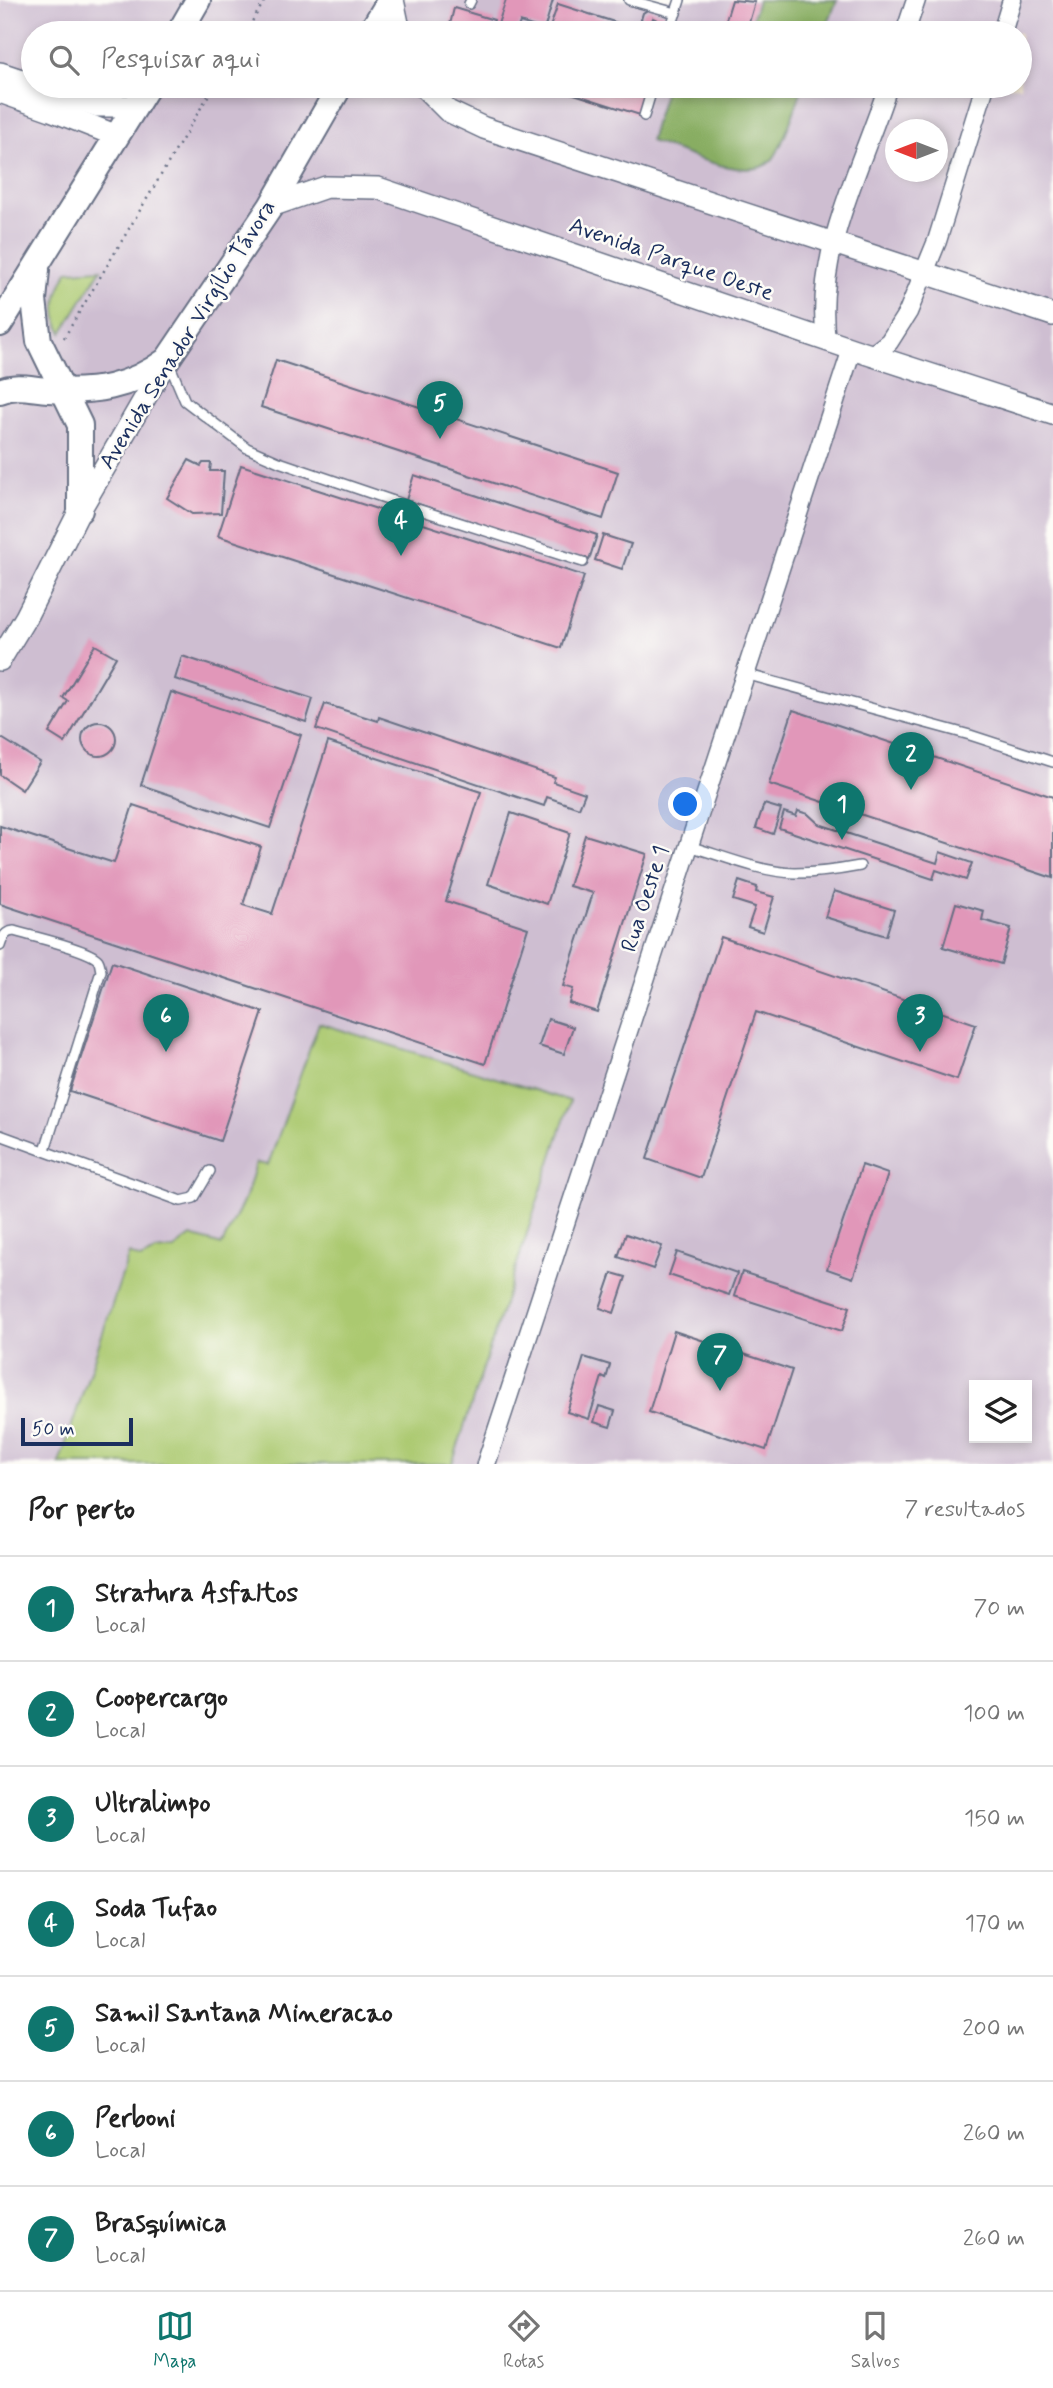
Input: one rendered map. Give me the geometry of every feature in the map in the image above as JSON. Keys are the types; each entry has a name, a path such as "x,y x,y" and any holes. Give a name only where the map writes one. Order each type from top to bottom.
{"main road":[{"path":"186,21 198,0"},
{"path":"378,21 391,0"},
{"path":"0,324 141,98"},
{"name":"Avenida Senador Virgílio Távora","path":"167,360 271,206 333,98"},
{"path":"39,259 34,300 39,341 80,425 80,510"},
{"path":"0,391 12,386 65,391 119,386 167,360"}],"street":[{"path":"391,0 397,21"},
{"path":"909,21 916,0"},
{"path":"1006,21 1012,0"},
{"path":"0,73 21,80"},
{"path":"0,92 117,136"},
{"path":"74,98 98,106 133,98"},
{"path":"435,98 448,111 484,128 1053,315"},
{"path":"826,340 823,296 833,244 884,98"},
{"path":"862,352 889,342 908,312 937,241 981,98"},
{"name":"Avenida Parque Oeste","path":"271,206 326,187 378,188 1053,414"},
{"name":"Rua Oeste 1","path":"486,1464 746,674 862,352"},
{"name":"Avenida Senador Virgílio Távora","path":"0,660 26,617 80,510 167,360"}],"lane":[{"path":"629,0 676,13"},
{"path":"673,21 680,0"},
{"path":"644,116 649,98"},
{"path":"167,360 185,401 247,448 279,462 392,501 583,562"},
{"path":"746,674 970,735 1053,762"},
{"path":"689,846 749,864 792,873 860,866"},
{"path":"0,946 4,936 14,931 78,950 99,961 101,971 45,1150"},
{"path":"0,1135 181,1201 194,1198 210,1171"}],"path":[{"path":"252,21 265,0"},
{"path":"64,338 207,98"}],"shaded area":[{"path":"0,0 1053,0 1053,1464 0,1464"}],"green space":[{"path":"758,0 837,0 829,21 752,21"},
{"path":"663,98 799,98 776,155 761,167 747,169 713,163 650,141"},
{"path":"101,269 62,333 56,301 68,271"},
{"path":"319,1023 570,1101 452,1464 59,1464 129,1254 141,1259 156,1251 174,1249 191,1236 222,1245 247,1194 256,1163 268,1165"}],"building":[{"path":"506,0 553,0 547,21 499,21"},
{"path":"732,0 755,2 749,21 726,21"},
{"path":"558,4 611,21 552,21"},
{"path":"454,8 494,20 494,21 451,21"},
{"path":"649,9 672,17 671,21 657,21 653,18 652,21 641,21 643,13"},
{"path":"587,98 645,98 640,115"},
{"path":"276,360 618,472 603,519 261,407"},
{"path":"189,460 201,466 203,463 211,463 210,471 224,471 221,513 192,514 167,498"},
{"path":"241,465 584,576 561,648 218,536"},
{"path":"414,475 597,535 589,560 406,500"},
{"path":"603,535 631,544 622,569 595,560"},
{"path":"95,645 116,657 65,743 49,733 68,701 63,698"},
{"path":"182,656 313,699 306,722 175,679"},
{"path":"171,692 301,735 270,828 141,785"},
{"path":"325,704 378,721 379,717 555,777 553,782 585,793 579,808 547,797 544,806 316,729"},
{"path":"793,710 1053,797 1053,878 769,784"},
{"path":"99,722 111,727 116,739 111,751 99,756 87,751 82,739 87,727"},
{"path":"0,737 40,762 22,790 0,775"},
{"path":"328,742 481,792 446,901 528,928 485,1064 0,904 0,826 114,863 133,805 261,847 243,905 272,914"},
{"path":"764,804 781,809 773,834 756,828"},
{"path":"798,811 808,814 819,824 937,863 940,852 972,863 966,880 936,870 933,879 779,828 784,812 796,816"},
{"path":"511,813 570,833 547,904 488,884"},
{"path":"585,835 647,854 597,1012 569,1003 573,989 563,986 593,893 569,886"},
{"path":"739,881 757,887 756,892 774,897 763,932 748,927 755,907 733,900"},
{"path":"834,891 894,910 886,936 825,917"},
{"path":"956,903 984,911 982,920 1011,928 1001,964 943,947"},
{"path":"721,937 976,1024 957,1080 756,1012 701,1178 647,1159"},
{"path":"112,962 263,1012 220,1141 70,1091"},
{"path":"548,1019 573,1027 564,1054 539,1046"},
{"path":"862,1165 888,1174 853,1278 827,1269"},
{"path":"626,1234 662,1246 653,1269 618,1257"},
{"path":"677,1252 737,1273 729,1295 669,1275"},
{"path":"742,1272 850,1307 842,1331 734,1296"},
{"path":"612,1273 626,1277 614,1313 600,1308"},
{"path":"674,1331 792,1370 766,1450 649,1412"},
{"path":"584,1357 610,1365 606,1379 602,1377 589,1419 567,1412"},
{"path":"599,1406 615,1411 610,1427 594,1422"}],"place":[{"name":"Samil Santana Mineracao","path":"440,439"},
{"name":"Soda Tufao","path":"401,556"},
{"name":"Coopercargo","path":"911,790"},
{"name":"Stratura Asfaltos","path":"842,840"},
{"name":"Perboni","path":"166,1052"},
{"name":"Ultralimpo","path":"920,1052"},
{"name":"Brasquímica","path":"720,1391"}]}
